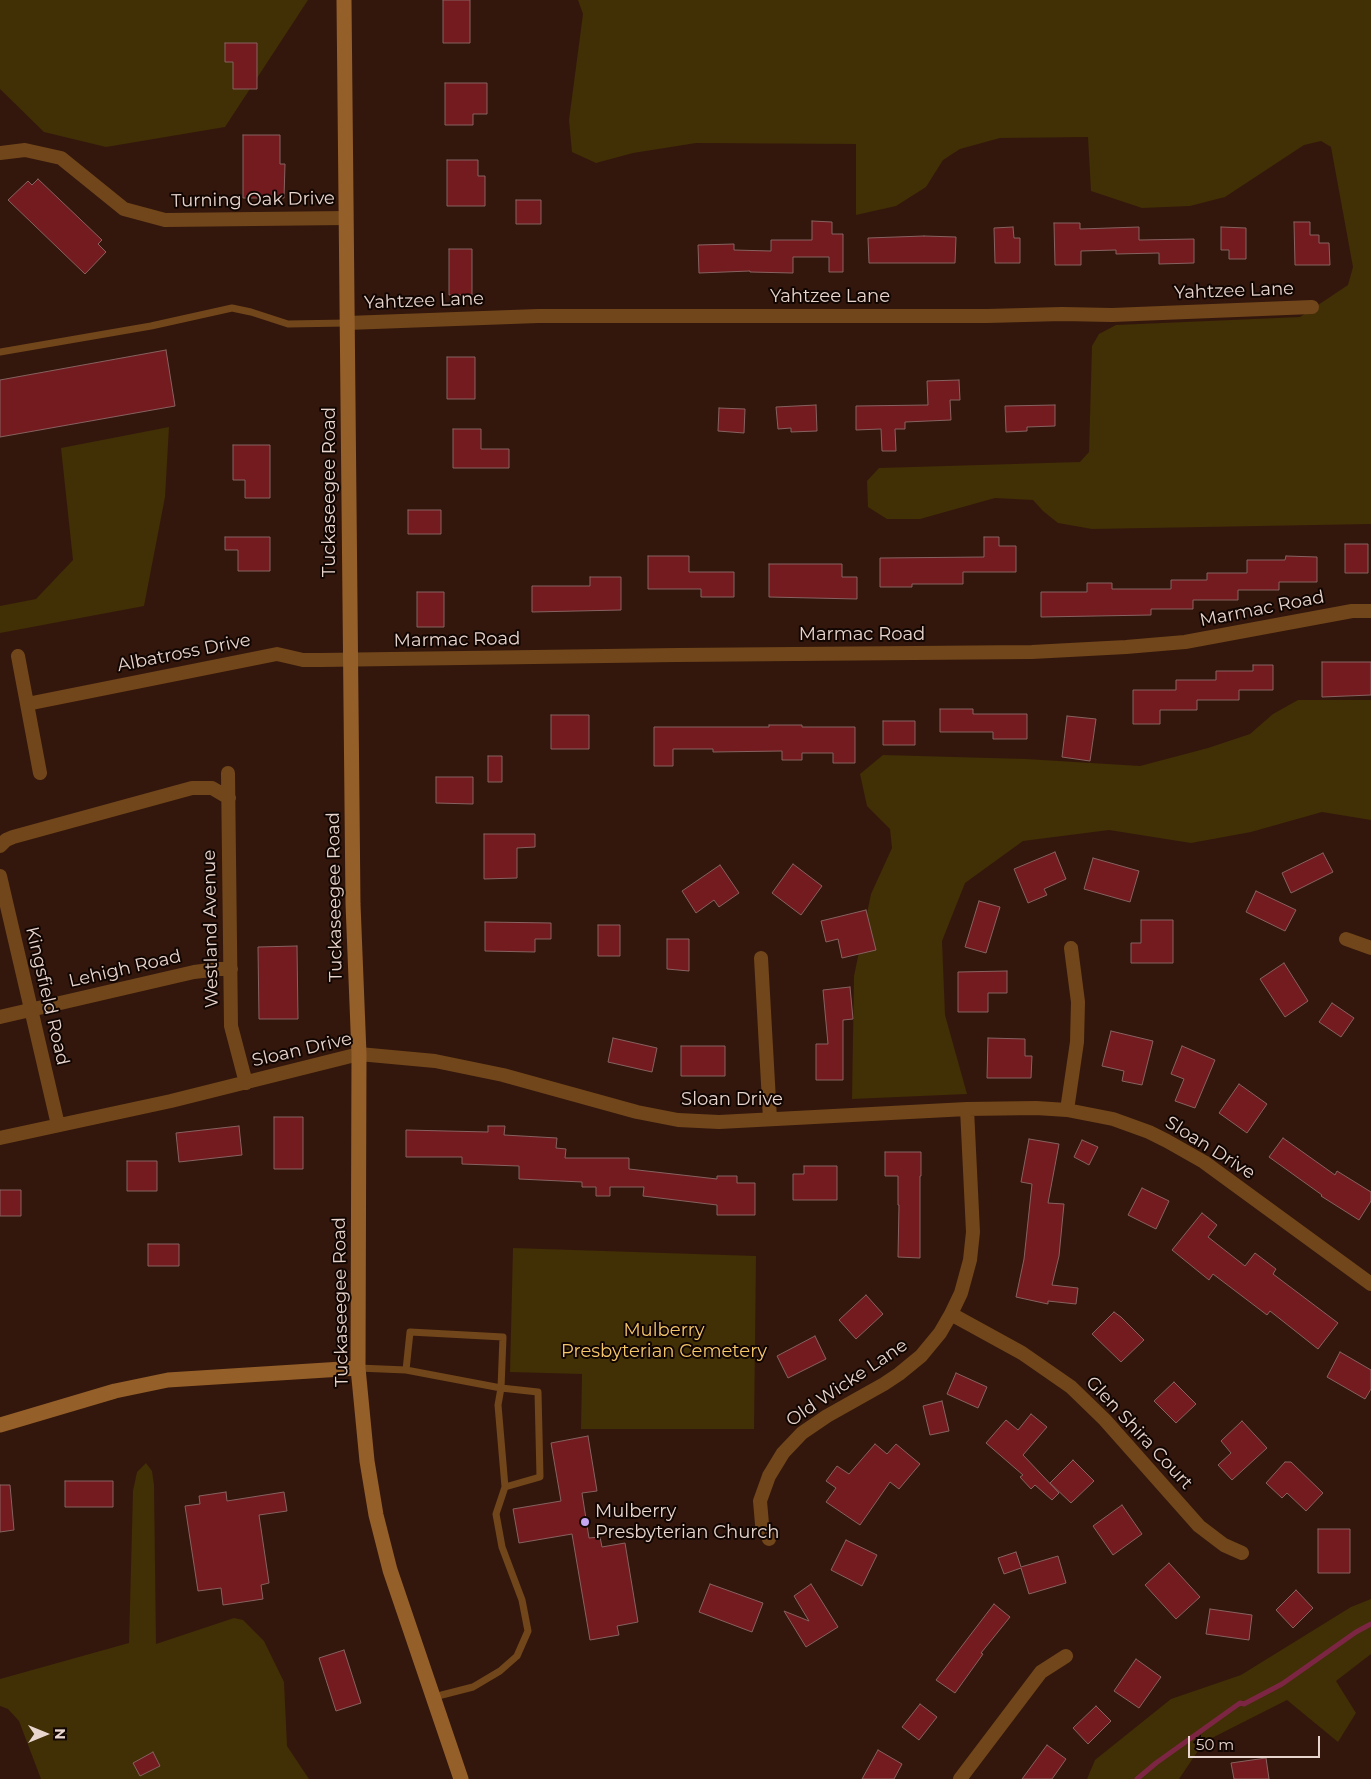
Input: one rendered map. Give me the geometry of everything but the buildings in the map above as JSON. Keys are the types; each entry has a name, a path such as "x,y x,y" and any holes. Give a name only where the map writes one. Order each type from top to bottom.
{"street":[{"name":"Tuckaseegee Road","path":"344,0 353,904 358,1054 358,1368 367,1460 376,1516 393,1581 461,1779"},
{"name":"Turning Oak Drive","path":"0,153 26,150 61,158 124,209 165,220 346,218"},
{"name":"Yahtzee Lane","path":"347,323 538,316 1112,315 1312,307"},
{"name":"Marmac Road","path":"350,659 1041,652 1185,642 1352,611 1371,611"},
{"name":"Albatross Drive","path":"27,704 277,654 303,660 350,659"},
{"path":"18,656 40,773"},
{"name":"Westland Avenue","path":"228,773 231,1026 246,1083"},
{"path":"0,846 6,840 13,837 192,788 212,788 229,798"},
{"name":"Kingsfield Road","path":"0,876 58,1125"},
{"path":"1346,939 1371,948"},
{"path":"1067,1110 1077,1042 1078,1002 1071,948"},
{"path":"761,958 770,1119"},
{"name":"Lehigh Road","path":"0,1017 194,972 231,969"},
{"name":"Sloan Drive","path":"0,1138 171,1101 358,1054 435,1062 494,1073 637,1112 678,1120 719,1122 967,1109 1036,1108 1067,1110 1113,1119 1167,1140 1204,1162 1371,1284"},
{"name":"Old Wicke Lane","path":"769,1539 762,1524 760,1501 769,1476 783,1453 802,1433 827,1416 899,1374 921,1356 940,1333 961,1293 970,1260 973,1232 967,1109"},
{"name":"Glen Shira Court","path":"951,1314 1031,1358 1071,1387 1105,1420 1199,1526 1224,1545 1242,1553"},
{"path":"0,1425 115,1391 168,1380 358,1368"},
{"path":"960,1779 1041,1672 1066,1656"}],"lane":[{"path":"0,352 151,326 232,308 245,310 288,324 347,323"},
{"path":"406,1370 410,1332 503,1337 501,1388 498,1405 506,1486 496,1514 502,1547 522,1600 528,1631 517,1656 500,1672 472,1687 433,1698"},
{"path":"358,1368 406,1370 501,1388 538,1392 540,1477 506,1486"}],"green space":[{"path":"0,0 308,0 225,127 106,147 44,132 0,89"},
{"path":"578,0 1371,0 1371,524 1092,529 1058,523 1033,500 995,498 920,519 887,519 868,507 867,481 879,468 1080,462 1089,452 1092,346 1099,334 1116,325 1300,317 1348,285 1353,267 1331,147 1321,141 1304,145 1225,197 1190,206 1142,208 1091,191 1088,137 1000,138 960,149 943,160 926,187 896,206 856,215 856,144 696,143 633,153 596,163 572,152 569,120 583,14"},
{"path":"169,427 165,497 144,606 0,633 0,606 36,599 73,560 61,448"},
{"path":"1298,700 1371,700 1371,820 1322,812 1251,832 1191,843 1109,830 1023,841 965,883 942,941 945,1015 967,1094 852,1099 854,976 871,894 892,848 890,829 867,806 860,774 883,755 1026,759 1140,766 1208,748 1250,734 1273,714"},
{"name":"Mulberry Presbyterian Cemetery","path":"513,1248 756,1256 754,1429 581,1429 582,1374 510,1372"},
{"path":"146,1463 152,1471 154,1485 156,1644 234,1618 243,1620 264,1641 284,1682 287,1746 309,1779 41,1779 19,1721 8,1709 0,1706 0,1679 129,1643 133,1491 137,1472"},
{"path":"1371,1599 1371,1654 1336,1681 1356,1713 1338,1742 1287,1700 1204,1742 1179,1779 1087,1779 1095,1760 1171,1699 1241,1675 1351,1607"}],"waterway":[{"path":"1137,1779 1156,1763 1240,1703 1244,1704 1282,1684 1356,1632 1371,1624"}],"place":[{"name":"Mulberry Presbyterian Church","path":"585,1522"}]}
